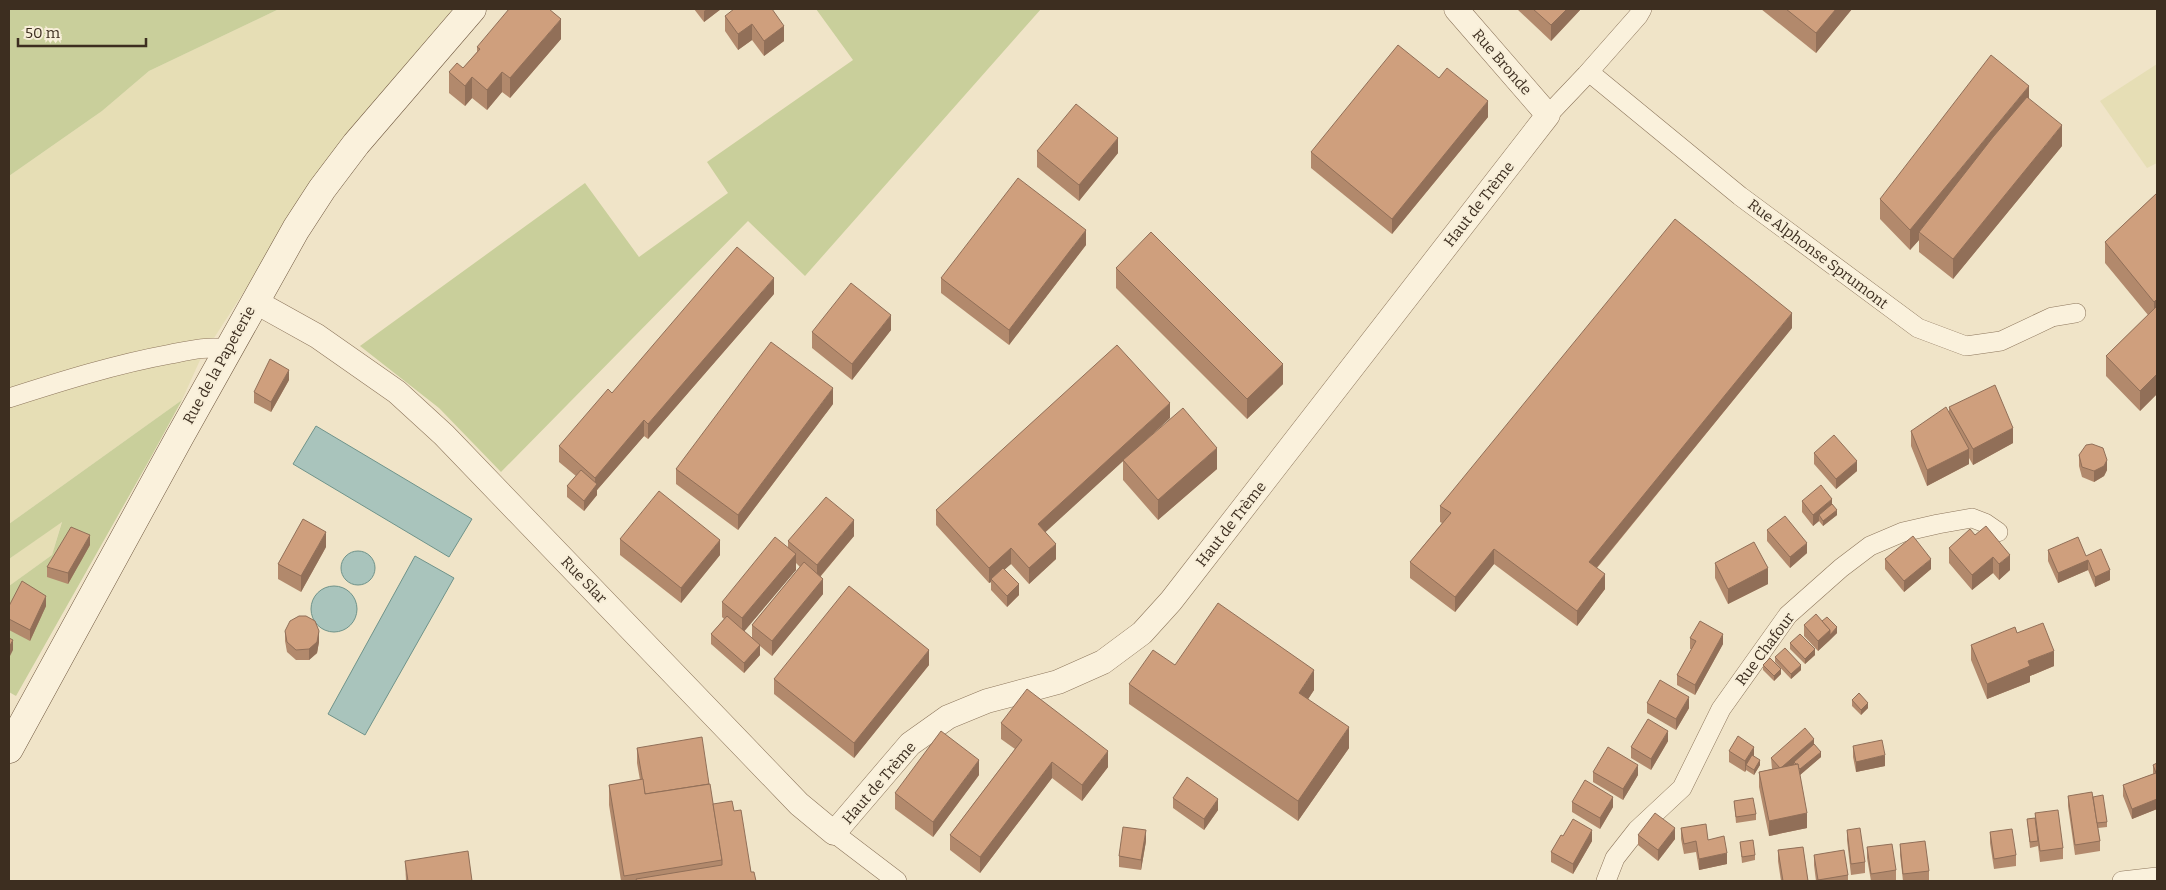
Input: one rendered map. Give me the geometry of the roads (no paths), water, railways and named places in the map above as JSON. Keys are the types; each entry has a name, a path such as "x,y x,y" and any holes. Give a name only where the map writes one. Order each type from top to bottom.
{"main road":[{"name":"Rue de la Papeterie","path":"9,749 254,301 296,229 322,189 356,144 472,9"}],"street":[{"name":"Rue Bronde","path":"1456,9 1548,115"},
{"path":"1548,115 1589,72 1642,9"},
{"name":"Rue Alphonse Sprumont","path":"1589,72 1740,196 1918,328 1966,346 2001,341 2052,317 2076,313"},
{"name":"Haut de Trème","path":"834,833 910,744 948,718 987,701 1067,678 1104,662 1142,633 1172,601 1548,115"},
{"name":"Rue Slar","path":"254,301 317,336 397,392 411,404 444,435 799,804 897,881"},
{"path":"9,398 140,360 212,346 228,349"},
{"name":"Rue Chafour","path":"1606,881 1615,858 1632,837 1653,814 1672,799 1682,788 1720,710 1788,615 1841,568 1870,546 1903,532 1972,518 1985,523 1998,532"},
{"path":"2122,881 2157,876"}],"water":[{"path":"316,426 472,519 449,557 293,464"},
{"path":"358,551 365,552 370,556 374,561 374,575 370,580 365,584 358,585 351,584 346,580 342,575 341,568 342,561 346,556 351,552"},
{"path":"415,556 454,578 365,735 328,714"},
{"path":"334,586 347,590 353,596 357,609 353,622 347,628 334,632 321,628 315,622 311,609 315,596 321,590"}]}
